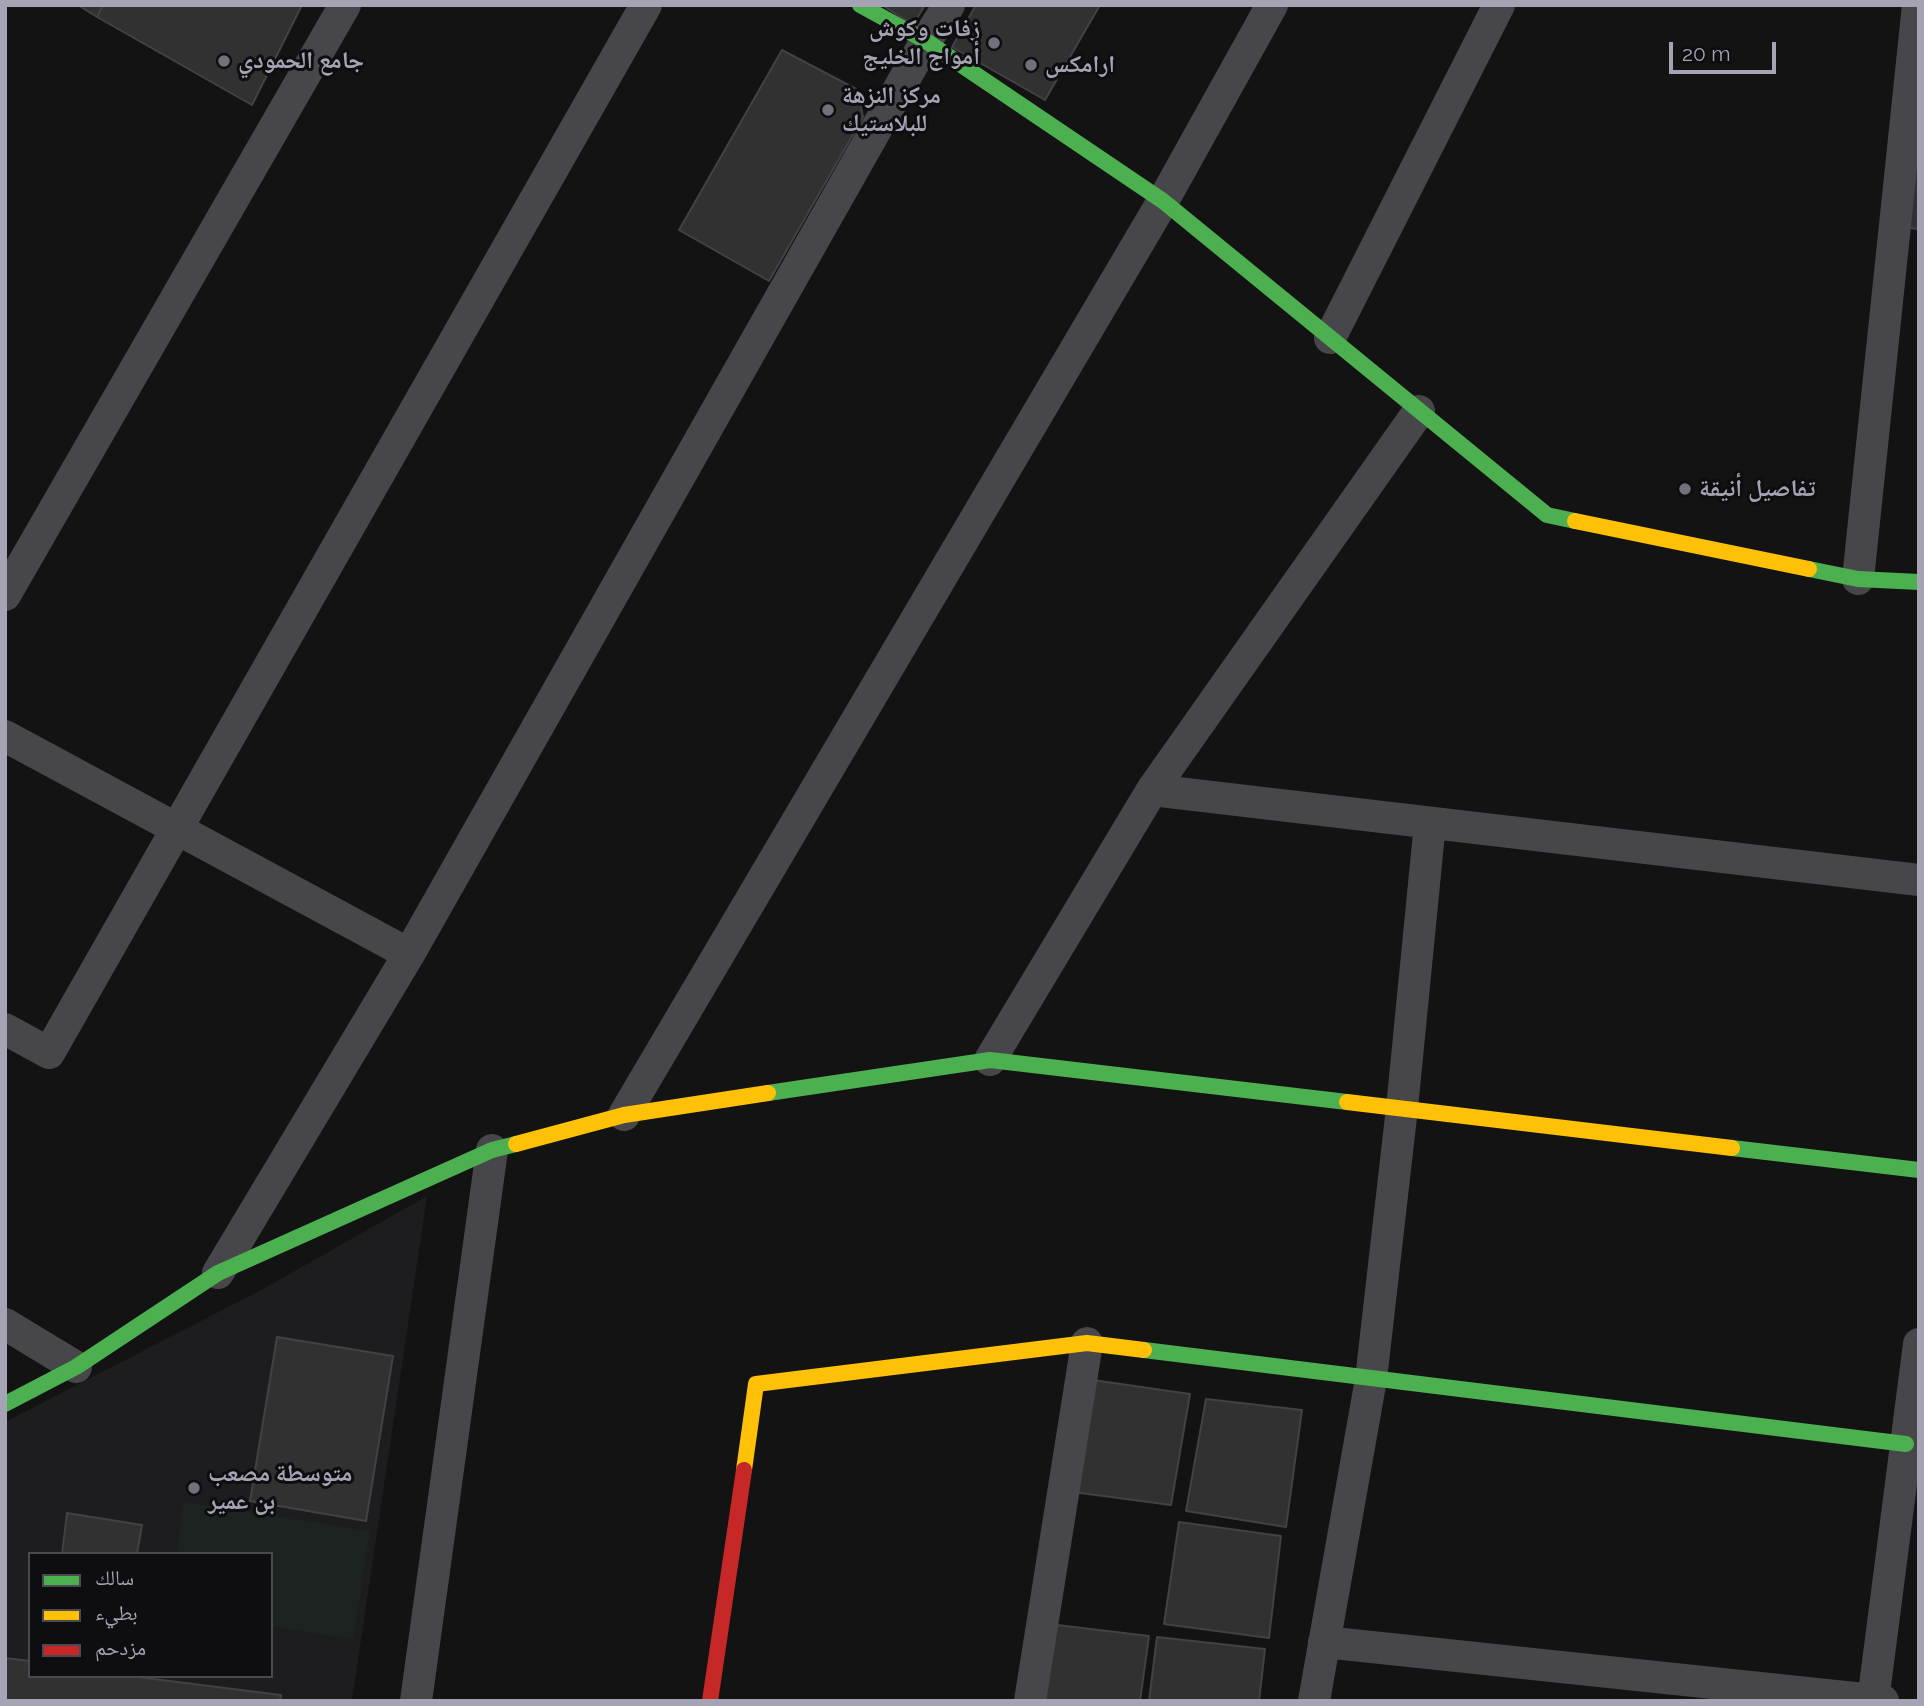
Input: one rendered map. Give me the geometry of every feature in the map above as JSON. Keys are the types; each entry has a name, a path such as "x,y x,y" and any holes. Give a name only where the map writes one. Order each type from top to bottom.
{"street":[{"path":"5,595 345,5"},
{"path":"5,1029 49,1053 646,5"},
{"path":"859,5 926,41 1163,201 1547,515 1858,579 1919,582"},
{"path":"218,1273 409,954 926,41 949,5"},
{"path":"624,1115 1163,201 1272,5"},
{"path":"1330,338 1499,5"},
{"path":"1858,579 1905,268 1918,5"},
{"path":"990,1060 1152,790 1419,411"},
{"path":"5,736 409,954"},
{"path":"1152,790 1919,880"},
{"path":"1314,1701 1371,1379 1402,1108 1430,823"},
{"path":"5,1404 76,1367 218,1273 492,1150 624,1115 990,1060 1919,1170"},
{"path":"416,1701 492,1150"},
{"path":"5,1324 76,1367"},
{"path":"1030,1701 1087,1343"},
{"path":"710,1701 756,1384 1087,1343 1906,1444"},
{"path":"1324,1642 1877,1700 1919,1344"}],"shaded area":[{"name":"متوسطة مصعب بن عمير","path":"427,1196 352,1701 5,1701 5,1422 263,1289"},
{"path":"183,1502 370,1531 353,1639 273,1626 273,1552 177,1552"}],"building":[{"path":"78,5 103,5 97,17"},
{"name":"جامع الحمودي","path":"103,5 302,5 252,105 97,17"},
{"path":"882,5 925,5 913,25"},
{"path":"976,5 1100,5 1045,100 952,47"},
{"path":"782,50 858,90 863,117 769,281 679,230"},
{"path":"1919,134 1919,229 1907,228"},
{"path":"277,1337 393,1356 366,1521 250,1501"},
{"path":"1093,1380 1190,1394 1171,1505 1073,1492"},
{"path":"1206,1399 1302,1410 1286,1527 1186,1511"},
{"path":"67,1513 142,1525 137,1552 62,1552"},
{"path":"1179,1522 1281,1536 1269,1638 1164,1624"},
{"path":"1049,1624 1149,1636 1140,1701 1043,1701"},
{"path":"1157,1637 1265,1649 1259,1701 1149,1701"},
{"path":"5,1658 28,1661 28,1678 146,1678 281,1695 280,1701 5,1701"}],"traffic: fast":[{"path":"860,5 926,41 1163,201 1547,515 1575,521"},
{"path":"1809,569 1858,579 1919,582"},
{"path":"768,1093 990,1060 1347,1102"},
{"path":"5,1404 76,1367 218,1273 492,1150 516,1144"},
{"path":"1732,1148 1919,1170"},
{"path":"1144,1350 1906,1444"}],"traffic: slow":[{"path":"1575,521 1809,569"},
{"path":"516,1144 624,1115 768,1093"},
{"path":"1347,1102 1732,1148"},
{"path":"744,1470 756,1384 1087,1343 1144,1350"}],"traffic: jam":[{"path":"710,1701 744,1470"}],"place":[{"name":"زفات وكوش أمواج الخليج","path":"994,43"},
{"name":"جامع الحمودي","path":"224,61"},
{"name":"ارامكس","path":"1031,65"},
{"name":"مركز النزهة للبلاستيك","path":"828,110"},
{"name":"تفاصيل أنيقة","path":"1685,489"},
{"name":"متوسطة مصعب بن عمير","path":"194,1488"}]}
